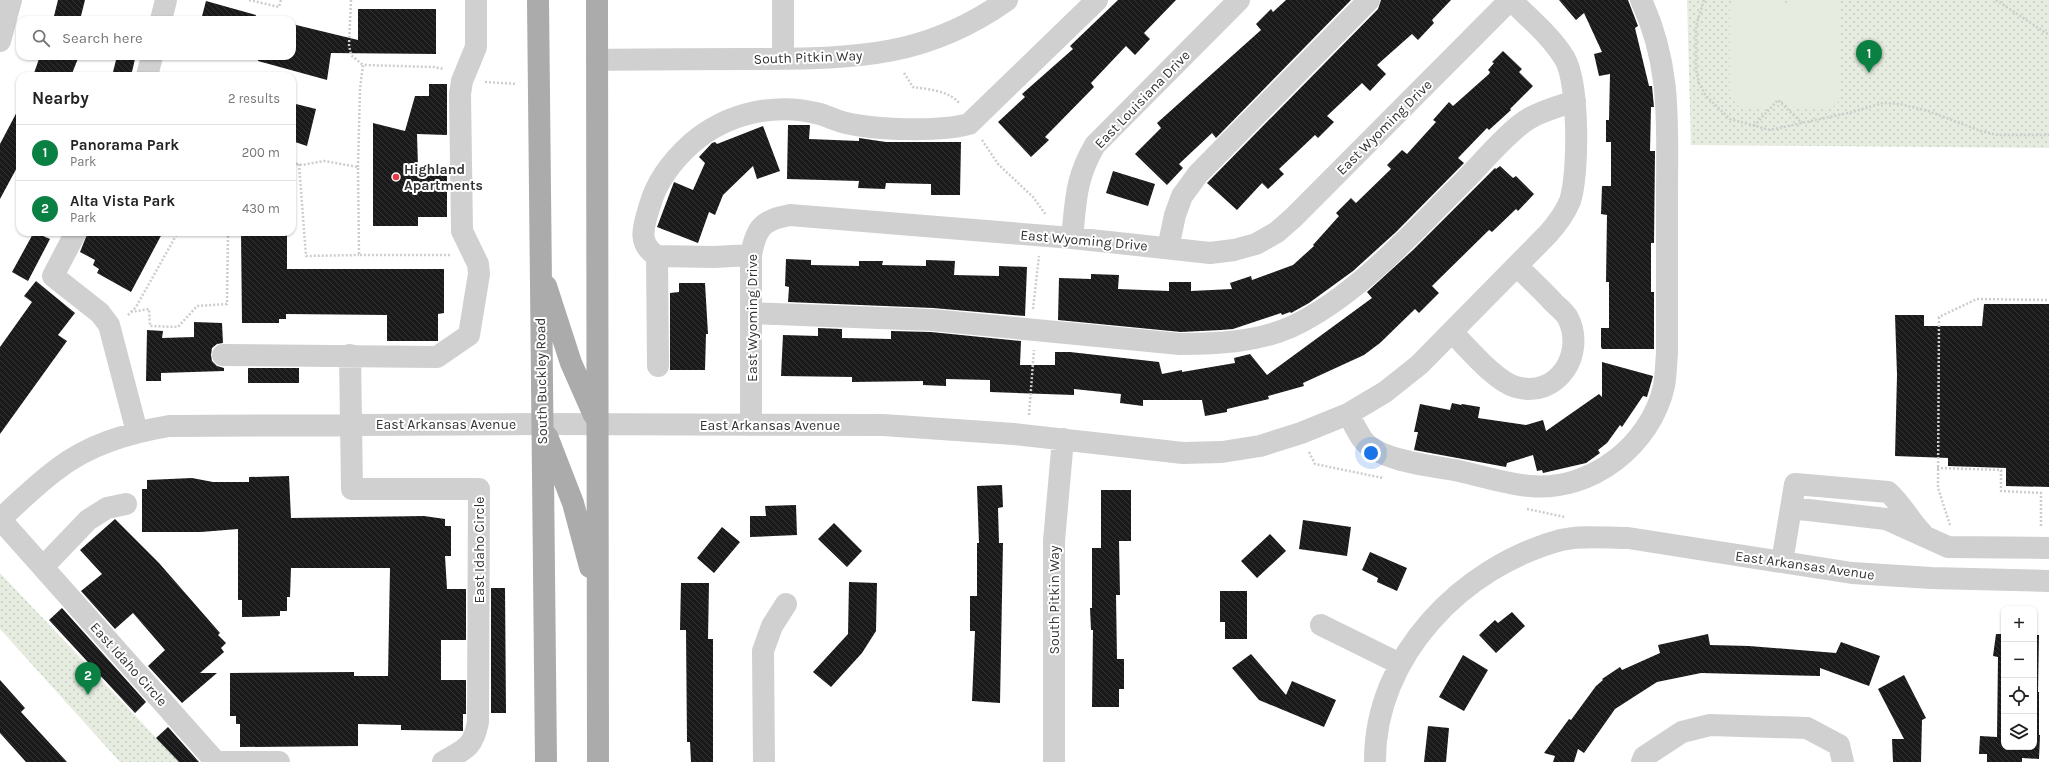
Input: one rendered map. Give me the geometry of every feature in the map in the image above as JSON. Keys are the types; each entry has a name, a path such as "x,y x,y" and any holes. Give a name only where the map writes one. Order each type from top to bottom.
{"main road":[{"name":"South Buckley Road","path":"538,0 546,762"},
{"path":"597,0 598,762"},
{"path":"540,266 571,363 598,425"},
{"path":"542,424 574,503 598,597"}],"street":[{"path":"0,41 11,0"},
{"path":"162,16 166,0"},
{"path":"229,356 350,355 437,357 469,335 479,274 478,264 462,232 460,94 462,81 476,48 476,0"},
{"path":"784,0 784,58"},
{"name":"South Pitkin Way","path":"597,60 847,58 889,52 925,43 959,29 992,11 1007,0"},
{"path":"751,255 714,257 657,256 649,251 643,234 650,204 657,187 679,154 698,137 726,120 748,113 768,110 794,110 820,114 846,123 880,127 936,129 954,128 969,124 1097,0"},
{"name":"East Louisiana Drive","path":"1072,238 1078,185 1084,164 1095,145 1239,0"},
{"path":"1168,248 1175,215 1182,196 1198,174 1369,0"},
{"path":"1510,0 1555,44 1566,60 1573,82 1575,101 1575,181 1569,202 1560,220 1452,332 1502,380 1516,387 1532,389 1547,385 1560,376 1570,363 1575,348 1574,332 1567,316 1517,266"},
{"name":"East Wyoming Drive","path":"751,425 751,255 755,236 764,224 776,218 790,215 1072,238 1210,253 1234,250 1256,244 1277,232 1293,218 1510,0"},
{"path":"1348,414 1363,440 1374,450 1396,458 1531,486 1568,484 1594,473 1626,453 1641,435 1657,407 1664,386 1667,353 1667,100 1661,57 1651,23 1641,0"},
{"path":"147,72 151,60"},
{"path":"752,314 925,320 1180,344 1220,343 1255,337 1290,327 1318,311 1351,288 1388,257 1505,140 1529,119 1575,101"},
{"path":"74,236 53,276 100,313 109,325 137,432"},
{"path":"657,256 658,366"},
{"name":"East Arkansas Avenue","path":"0,519 56,470 77,456 110,440 137,432 169,426 351,424 883,425 1027,435 1184,453 1222,452 1260,446 1292,437 1348,414 1385,392 1419,364 1452,332"},
{"path":"350,355 351,424"},
{"name":"East Idaho Circle","path":"351,424 352,489 479,489 478,722 475,737 469,747 443,762"},
{"name":"South Pitkin Way","path":"1054,762 1054,541 1063,439"},
{"path":"1782,562 1795,484 1888,492 1897,500 1909,520 1926,537 2045,540"},
{"path":"43,567 88,520 107,508 126,504"},
{"name":"East Idaho Circle","path":"0,519 216,762 279,762"},
{"name":"East Arkansas Avenue","path":"1376,762 1379,726 1387,692 1400,664 1440,610 1470,584 1503,564 1562,540 1628,538 1852,573 1947,578 2049,580"},
{"path":"1947,578 1950,538"},
{"path":"764,762 763,651 772,626 786,604"},
{"path":"1322,625 1400,664"},
{"path":"1642,762 1644,757 1682,732 1710,725 1807,728 1841,753"}],"path":[{"path":"249,0 279,7 281,0"},
{"path":"351,0 349,45 351,55 363,66 434,66 449,70"},
{"path":"1704,0 1696,26 1696,69 1699,83 1706,96 1730,119 1770,130 1802,124 1883,103 1900,104 1928,111 1981,131 1997,134 2049,135"},
{"path":"1996,0 2049,35"},
{"path":"359,255 358,167 360,89 363,66"},
{"path":"480,81 517,84"},
{"path":"1754,126 1778,100 1802,124"},
{"path":"296,164 324,161 358,167"},
{"path":"299,164 306,256 450,255"},
{"path":"124,321 136,307 176,236"},
{"path":"131,312 149,309 150,326 178,327 197,306 227,304 228,236"},
{"path":"1027,435 1033,366 1032,329 1039,251"},
{"path":"1950,538 1938,488 1937,468 1939,317 1977,299 2049,300"},
{"path":"1937,468 2001,470 2001,491 2041,493 2045,540"}],"shaded area":[{"path":"1687,0 2049,0 2049,148 1691,145"},
{"path":"1734,0 1779,0 1784,6 1791,0 1835,0 1841,5 1840,100 1831,109 1795,108 1784,98 1774,108 1739,107 1730,97 1730,5"},
{"path":"0,573 179,762 120,762 0,629"}],"building":[{"path":"58,0 85,0 81,16 54,16"},
{"path":"1118,0 1176,0 1144,33 1150,39 1135,55 1126,46 1091,83 1094,87 1045,137 1049,140 1031,157 998,122 1025,97 1022,94 1073,49 1070,46"},
{"path":"1286,0 1351,0 1216,138 1212,133 1179,164 1183,168 1167,185 1135,154 1161,128 1157,123 1261,30 1256,24 1271,9 1273,12"},
{"path":"1381,0 1451,0 1432,20 1434,23 1418,40 1412,34 1377,65 1386,74 1370,91 1362,83 1327,116 1334,122 1318,138 1315,135 1279,169 1284,174 1268,189 1262,183 1237,210 1207,183 1378,9"},
{"path":"1559,0 1628,0 1638,26 1635,28 1649,86 1652,86 1654,107 1651,107 1650,151 1655,151 1654,243 1651,243 1651,292 1654,292 1654,349 1602,349 1601,347 1601,328 1609,328 1609,282 1606,282 1607,215 1601,214 1602,186 1611,186 1611,142 1606,142 1606,120 1609,120 1610,74 1599,76 1594,54 1602,52 1584,13 1576,20"},
{"path":"206,1 256,15 256,16 202,16"},
{"path":"358,9 436,9 436,54 331,53 327,80 258,61 296,60 296,25 358,40"},
{"path":"1503,51 1522,69 1519,72 1533,86 1510,109 1511,110 1489,130 1487,128 1458,158 1464,163 1396,232 1353,271 1309,303 1291,313 1282,315 1281,313 1233,329 1221,330 1181,332 1058,320 1059,278 1091,279 1091,274 1119,275 1118,289 1169,291 1169,282 1191,282 1191,291 1232,289 1230,283 1251,276 1252,280 1293,265 1314,246 1313,245 1339,216 1336,213 1351,198 1356,203 1391,169 1387,165 1402,150 1407,154 1436,122 1433,120 1449,102 1453,106 1489,74 1490,72 1488,70 1494,63 1492,62"},
{"path":"39,60 77,60 73,72 34,72"},
{"path":"116,60 135,60 132,72 113,72"},
{"name":"Highland Apartments","path":"429,84 447,84 447,135 417,134 418,167 447,166 447,217 418,217 418,226 373,226 373,123 405,131 415,96 429,96"},
{"path":"296,104 316,109 307,146 296,142"},
{"path":"16,114 16,169 0,199 0,144"},
{"path":"788,125 810,125 809,139 859,141 859,138 886,142 961,142 960,195 931,195 931,184 886,183 885,189 858,188 859,181 787,179"},
{"path":"763,126 780,171 757,179 753,166 723,195 715,215 709,212 698,243 657,227 674,182 693,190 705,163 699,157 712,143 715,142 717,144"},
{"path":"1500,166 1513,178 1516,176 1534,194 1518,211 1516,209 1492,232 1489,230 1432,286 1439,293 1419,313 1415,309 1380,343 1364,355 1303,383 1304,386 1268,396 1269,399 1227,409 1227,412 1205,416 1202,400 1143,400 1143,406 1120,403 1121,394 1074,389 1074,395 990,392 990,380 946,379 946,386 923,385 923,381 852,382 852,377 781,376 783,335 818,336 818,328 842,329 842,338 891,339 891,331 931,332 1021,341 1020,365 1055,365 1055,352 1070,352 1159,362 1162,374 1235,363 1234,358 1250,354 1267,375 1372,298 1367,292 1413,250 1495,168 1496,169"},
{"path":"1113,171 1155,184 1148,206 1106,193"},
{"path":"32,236 43,236 50,239 28,281 12,272"},
{"path":"86,236 161,236 131,292 97,273 99,269 93,265 95,260 80,252"},
{"path":"241,236 287,236 287,269 444,269 444,313 438,314 438,341 387,341 387,315 286,314 286,319 279,319 279,323 242,323"},
{"path":"786,259 811,260 811,265 859,266 859,261 883,261 882,265 926,266 926,260 955,261 954,275 999,276 999,266 1027,267 1025,316 933,308 788,302 789,287 785,286"},
{"path":"36,281 75,313 58,335 67,341 0,434 0,347 32,302 24,296"},
{"path":"679,283 705,283 708,334 706,334 705,370 670,370 670,293 679,292"},
{"path":"1984,304 2049,304 2049,487 2006,486 2006,468 1948,466 1948,458 1895,456 1897,375 1895,315 1924,315 1924,326 1982,326"},
{"path":"194,322 222,323 223,343 217,344 212,348 211,355 212,361 217,366 224,368 224,371 161,373 161,381 146,381 147,330 163,331 162,338 194,337"},
{"path":"1602,362 1653,376 1647,397 1643,396 1622,427 1620,425 1607,443 1598,450 1600,453 1586,463 1543,473 1542,470 1537,471 1533,455 1507,463 1506,467 1414,450 1418,432 1414,432 1420,404 1450,410 1452,403 1480,407 1478,418 1526,425 1543,420 1546,431 1599,394 1602,397"},
{"path":"248,368 299,368 299,383 248,383"},
{"path":"289,476 291,518 424,516 445,519 445,526 451,526 451,556 445,556 447,589 466,589 466,640 441,640 441,680 466,680 466,714 463,714 463,731 401,730 401,725 358,724 358,746 240,747 240,724 236,724 236,716 230,716 230,673 354,672 354,676 388,676 390,568 291,568 290,597 287,597 287,611 280,611 280,616 242,617 242,600 238,600 238,529 201,532 142,532 142,489 147,489 147,480 192,478 213,482 249,482 249,477"},
{"path":"1002,485 1003,507 998,508 999,543 1003,543 1000,703 972,701 975,631 970,631 970,596 977,596 977,543 979,543 977,486"},
{"path":"1101,490 1131,490 1131,541 1119,541 1120,595 1116,595 1117,659 1124,659 1124,689 1119,689 1119,707 1092,707 1093,630 1091,630 1090,608 1092,608 1092,548 1101,548"},
{"path":"796,505 797,535 750,537 750,516 766,516 765,506"},
{"path":"115,519 159,563 220,633 218,635 226,643 221,648 224,652 200,673 217,673 182,703 148,666 165,650 133,613 115,629 81,591 102,574 80,550"},
{"path":"1303,520 1351,527 1347,556 1299,549"},
{"path":"834,523 862,551 847,567 818,539"},
{"path":"722,527 740,542 714,573 697,558"},
{"path":"1270,534 1286,551 1257,578 1241,561"},
{"path":"1370,552 1407,568 1397,591 1377,582 1378,578 1362,570"},
{"path":"849,582 877,583 876,631 862,653 831,687 813,672 848,634"},
{"path":"681,583 709,583 708,639 713,639 713,762 691,762 690,742 687,742 686,630 680,630"},
{"path":"491,588 505,588 506,713 491,713"},
{"path":"1220,591 1247,591 1247,639 1225,639 1225,622 1220,622"},
{"path":"62,608 146,702 135,713 49,620"},
{"path":"1512,612 1525,626 1496,653 1479,635 1495,620 1498,623"},
{"path":"1708,634 1710,645 1749,646 1836,653 1841,642 1880,656 1869,686 1820,668 1820,676 1701,673 1657,682 1615,709 1584,753 1578,749 1574,762 1553,762 1555,756 1544,753 1569,719 1571,720 1596,686 1603,680 1602,679 1620,667 1622,670 1660,653 1658,645"},
{"path":"1996,634 2001,634 2001,750 2037,750 2037,635 2039,635 2039,759 2022,758 2022,762 1987,762 1987,754 1979,754 1980,736 1997,737 1998,657 1993,656"},
{"path":"1251,654 1286,695 1292,681 1336,700 1324,727 1259,700 1232,668"},
{"path":"1463,655 1488,670 1464,711 1439,697"},
{"path":"1904,675 1926,718 1922,720 1921,762 1893,762 1892,739 1904,739 1878,689"},
{"path":"0,680 25,708 21,712 67,762 26,762 0,733"},
{"path":"1428,726 1449,728 1446,762 1424,762"},
{"path":"168,727 199,762 179,762 156,738"}],"place":[{"name":"Panorama Park","path":"1869,73"},
{"name":"Highland Apartments","path":"396,177"},
{"name":"Alta Vista Park","path":"88,695"}]}
